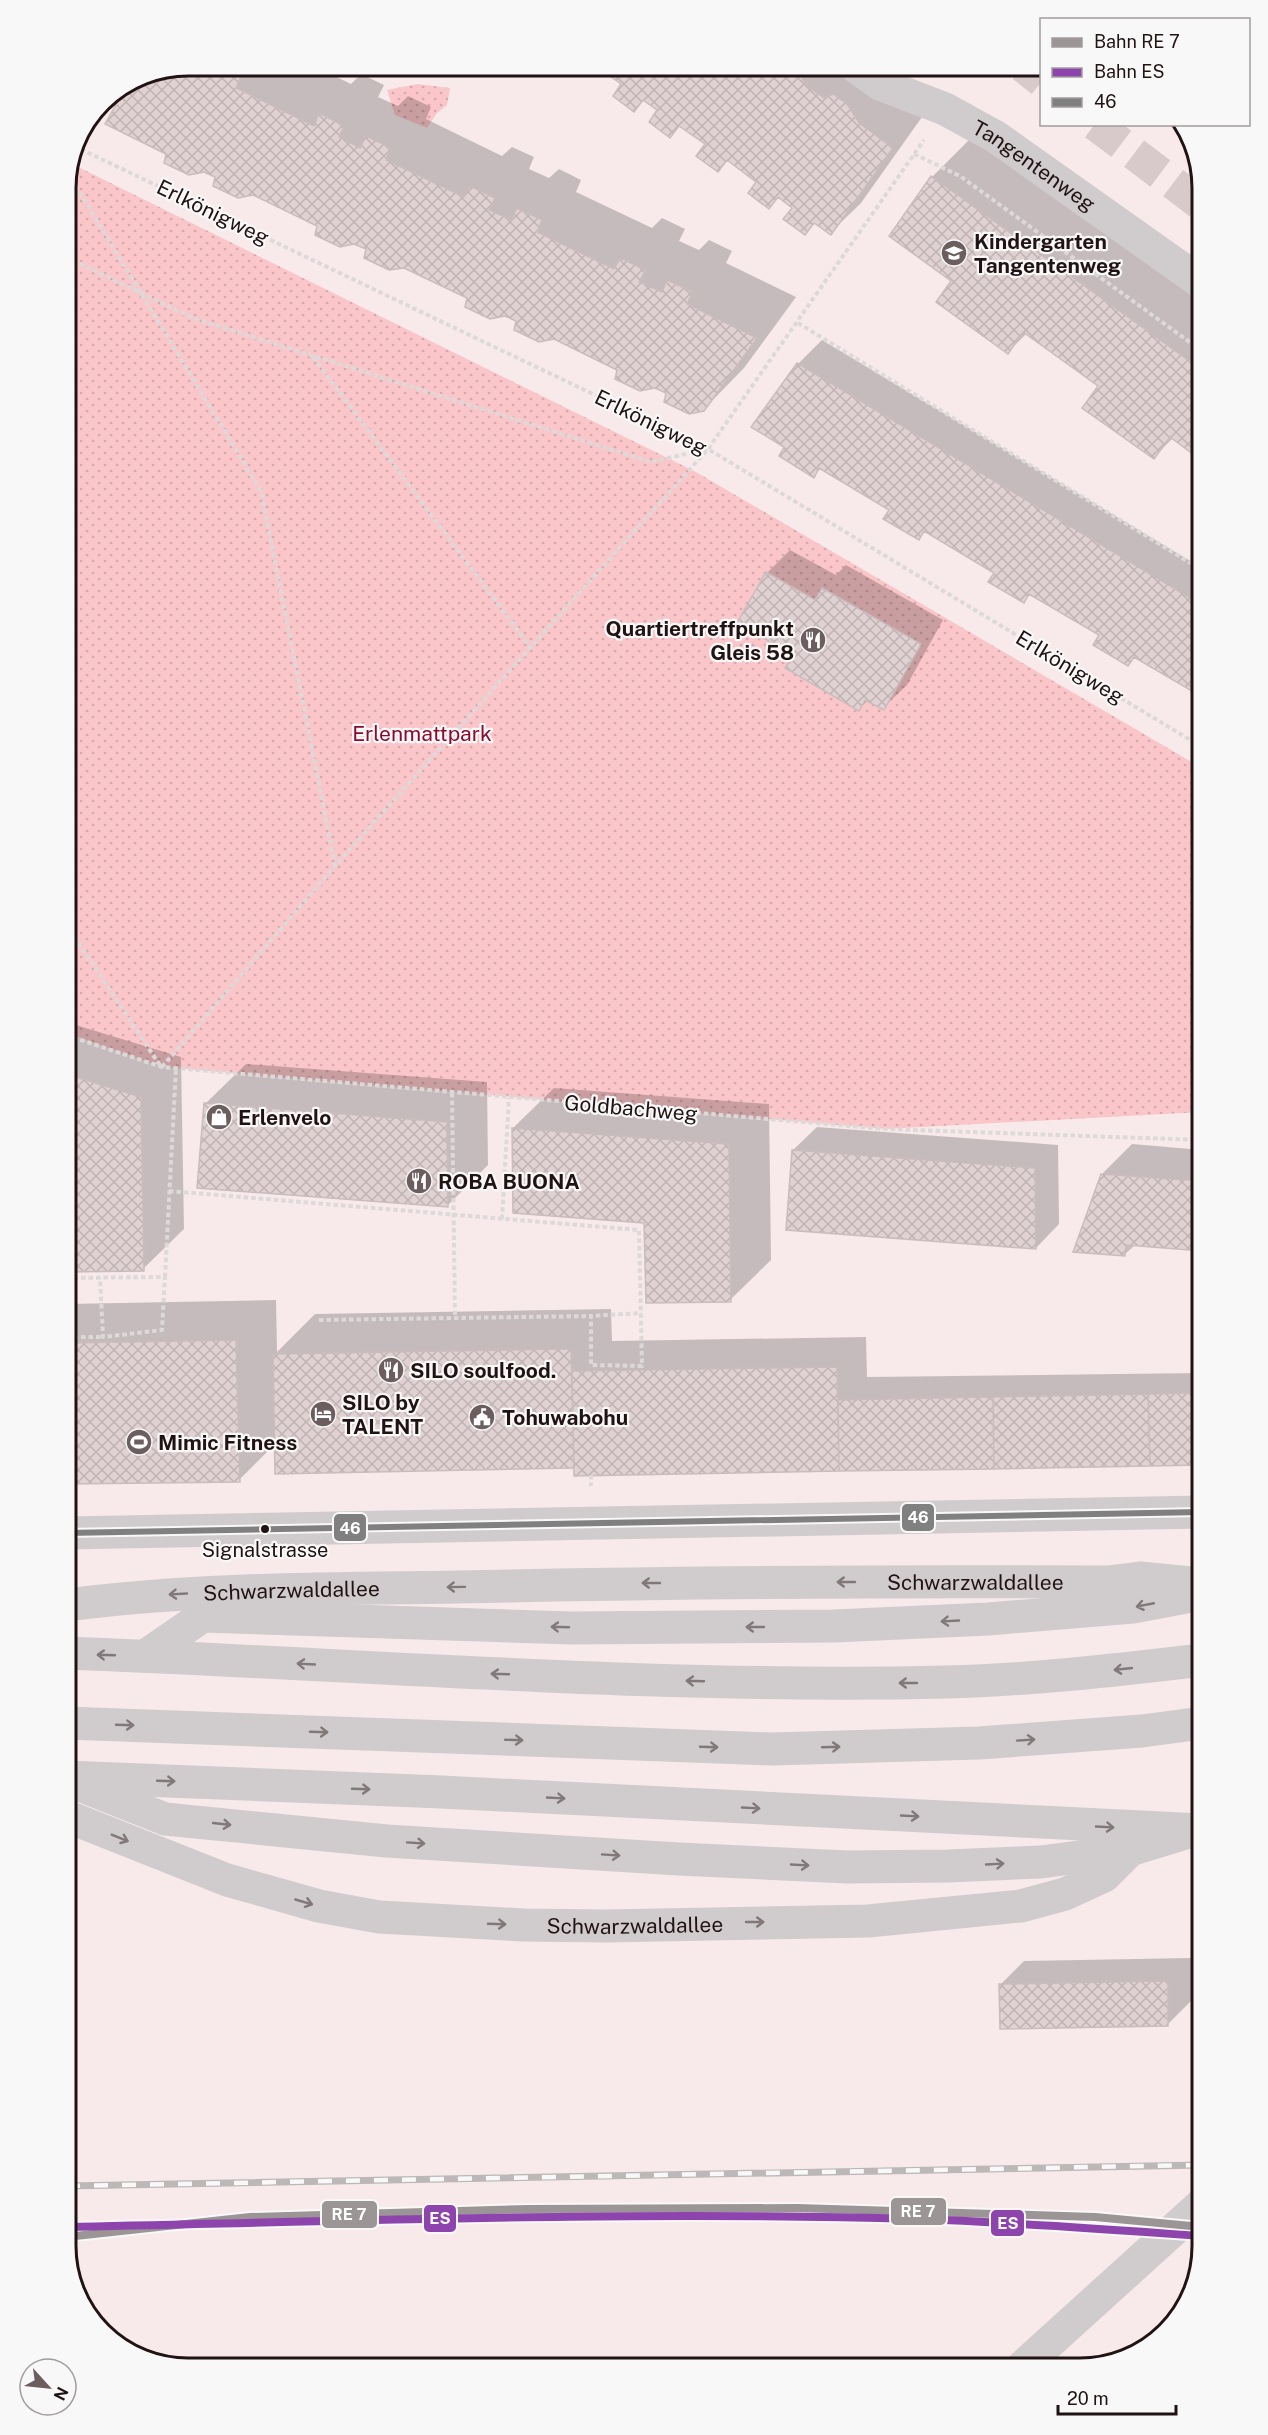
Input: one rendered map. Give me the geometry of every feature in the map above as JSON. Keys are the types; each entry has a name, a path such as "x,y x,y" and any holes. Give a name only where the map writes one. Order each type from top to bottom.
{"main road":[{"name":"Tangentenweg","path":"870,77 880,84 945,109 996,137 1192,276"},
{"path":"76,1533 1192,1512"},
{"name":"Schwarzwaldallee","path":"76,1604 163,1595 236,1591 614,1584 1108,1582 1140,1578 1192,1583"},
{"path":"145,1656 203,1616 573,1628 834,1626 988,1619 1122,1608 1192,1596"},
{"path":"76,1653 775,1684 949,1682 1118,1670 1192,1660"},
{"path":"76,1723 773,1749 979,1743 1142,1731 1192,1724"},
{"path":"76,1778 1192,1829"},
{"path":"76,1782 165,1819 387,1841 847,1867 1041,1862 1130,1850"},
{"name":"Schwarzwaldallee","path":"76,1820 227,1880 319,1906 379,1917 524,1925 606,1926 868,1921 1021,1906 1065,1894 1104,1876 1130,1850 1192,1832"},
{"path":"1032,2358 1192,2213"}],"path":[{"path":"77,940 162,1067 335,866 708,449 945,109"},
{"name":"Erlkönigweg","path":"83,150 708,449 1192,741"},
{"path":"914,154 960,176 1192,344"},
{"path":"77,188 261,491 335,866"},
{"path":"77,262 193,318 651,462 708,449"},
{"path":"798,323 1192,564"},
{"path":"313,357 531,648"},
{"name":"Goldbachweg","path":"77,1039 162,1067 885,1129 1192,1140"},
{"path":"76,1337 103,1337 162,1330 176,1068"},
{"path":"452,1093 455,1318"},
{"path":"502,1219 509,1098"},
{"path":"169,1191 639,1230 642,1366 591,1368 591,1316"},
{"path":"76,1278 165,1277"},
{"path":"100,1278 103,1337"},
{"path":"318,1320 591,1316 641,1313"}],"green space":[{"path":"417,84 450,88 447,105 437,113 427,128 395,115 387,90"},
{"name":"Erlenmattpark","path":"79,167 696,472 1192,762 1192,1113 885,1129 162,1067 77,1037"}],"building":[{"path":"188,76 241,76 236,88 314,126 319,113 344,126 339,137 360,148 366,136 391,148 386,160 464,197 470,186 495,198 489,210 511,220 517,208 542,220 537,232 614,269 620,258 646,270 639,282 662,292 667,280 693,292 687,304 757,338 704,411 689,414 664,402 666,393 655,388 640,391 615,379 617,370 554,339 539,342 514,330 516,321 505,316 490,319 465,307 467,298 404,268 389,270 364,258 366,249 354,244 340,247 315,235 317,226 253,195 238,198 213,186 215,177 204,172 189,175 164,163 166,154 105,124 117,102 126,95 159,80"},
{"path":"611,76 801,77 806,85 824,98 833,94 847,104 859,123 893,148 831,235 814,223 805,235 783,219 792,208 778,197 769,209 748,193 756,182 727,160 718,172 696,156 705,144 679,126 670,138 649,122 657,110 643,100 634,112 613,96 621,84"},
{"path":"931,176 1192,363 1192,454 1170,437 1154,459 1082,408 1098,386 1023,332 1008,354 936,302 951,281 889,236"},
{"path":"797,363 1192,599 1192,691 1134,657 1128,666 1093,645 1099,635 1029,594 1024,603 988,582 994,573 924,531 919,540 883,519 889,510 819,468 814,478 779,456 784,447 751,427"},
{"path":"766,572 815,600 822,588 921,644 884,710 865,700 859,711 785,668 793,655 737,623"},
{"path":"77,1077 141,1097 144,1271 76,1272"},
{"path":"204,1103 447,1122 448,1207 197,1188"},
{"path":"512,1128 729,1144 731,1302 646,1303 644,1223 513,1213"},
{"path":"792,1150 1035,1168 1036,1249 786,1230"},
{"path":"1101,1174 1192,1180 1192,1250 1126,1245 1125,1256 1073,1252"},
{"path":"236,1340 240,1482 76,1484 76,1343"},
{"path":"571,1349 574,1468 275,1474 273,1354"},
{"path":"837,1367 839,1471 574,1476 572,1371"},
{"path":"1192,1393 1192,1465 1150,1466 1148,1394"},
{"path":"1148,1394 1150,1466 994,1469 993,1397"},
{"path":"993,1397 994,1469 839,1471 838,1400"},
{"path":"1168,1981 1168,2026 1000,2029 999,1984"}],"tunnel":[{"path":"1098,126 1192,197"}],"railway":[{"path":"76,2186 1192,2165"}],"transit line":[{"name":"46","path":"76,1533 1192,1512"},
{"path":"76,2236 250,2217 527,2209 797,2208 1095,2217 1192,2226"}],"rail line":[{"name":"ES","path":"76,2227 598,2216 704,2216 916,2219 1192,2235"}],"place":[{"name":"Kindergarten Tangentenweg","path":"954,253"},
{"name":"Quartiertreffpunkt Gleis 58","path":"813,640"},
{"name":"Erlenvelo","path":"219,1117"},
{"name":"ROBA BUONA","path":"419,1181"},
{"name":"SILO soulfood.","path":"391,1370"},
{"name":"SILO by TALENT","path":"323,1414"},
{"name":"Tohuwabohu","path":"482,1417"},
{"name":"Mimic Fitness","path":"139,1442"},
{"name":"Signalstrasse","path":"265,1529"}]}
